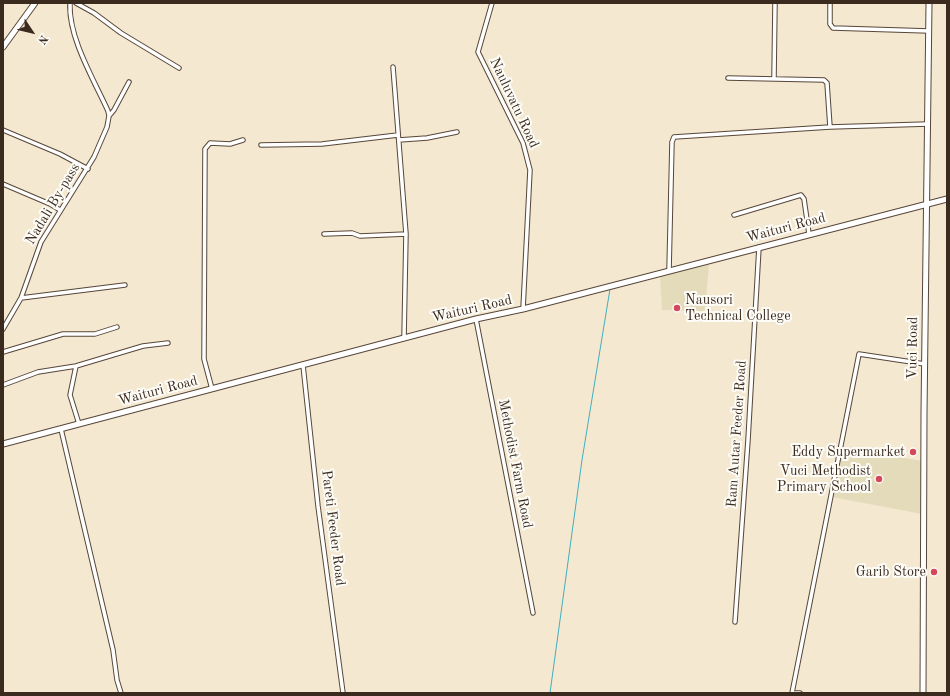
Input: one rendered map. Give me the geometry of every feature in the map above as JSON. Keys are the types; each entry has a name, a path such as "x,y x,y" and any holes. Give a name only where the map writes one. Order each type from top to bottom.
{"main road":[{"path":"3,47 34,3"},
{"name":"Vuci Road","path":"923,693 929,3"},
{"name":"Waituri Road","path":"3,444 476,319 524,310 759,247 947,199"}],"street":[{"name":"Nadali By-pass","path":"3,329 21,298 40,242 88,168 100,145 109,116 76,40 71,24 70,3"},
{"path":"76,3 180,68"},
{"name":"Nauluvatu Road","path":"492,3 478,52 523,143 530,170 524,310"},
{"path":"774,78 776,3"},
{"path":"830,3 830,24 833,28 929,31"},
{"path":"393,67 406,234 404,338"},
{"path":"728,78 818,78 826,81 830,127"},
{"path":"109,116 114,110 129,82"},
{"path":"670,271 672,142 674,137 830,127 928,124"},
{"path":"3,130 60,154 88,168"},
{"path":"399,140 427,138 457,132"},
{"path":"261,145 322,144 398,135"},
{"path":"212,389 204,359 204,149 210,143 233,144 243,140"},
{"path":"3,184 50,204 60,210"},
{"path":"734,215 801,195 804,199 809,234"},
{"path":"324,234 352,233 360,236 406,234"},
{"name":"Ram Autar Feeder Road","path":"735,622 748,440 759,247"},
{"path":"21,298 126,285"},
{"name":"Methodist Farm Road","path":"476,319 533,613"},
{"path":"3,352 63,334 95,334 117,327"},
{"path":"3,385 38,372 76,366 143,346 168,343"},
{"path":"800,693 793,693 859,354 926,364"},
{"name":"Pareti Feeder Road","path":"303,365 318,506 344,693"},
{"path":"76,366 70,395 79,424"},
{"path":"61,429 121,693"}],"shaded area":[{"path":"709,263 705,311 662,310 660,277"},
{"name":"Vuci Methodist Primary School","path":"842,447 922,461 922,514 832,497"}],"waterway":[{"path":"550,693 582,460 610,289"}],"place":[{"name":"Nausori Technical College","path":"677,308"},
{"name":"Eddy Supermarket","path":"913,452"},
{"name":"Vuci Methodist Primary School","path":"879,479"},
{"name":"Garib Store","path":"934,572"}]}
